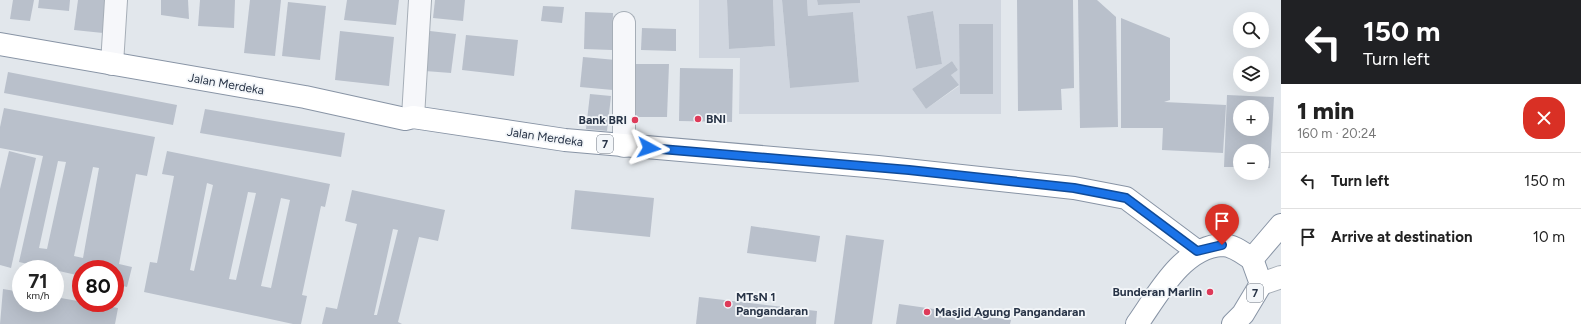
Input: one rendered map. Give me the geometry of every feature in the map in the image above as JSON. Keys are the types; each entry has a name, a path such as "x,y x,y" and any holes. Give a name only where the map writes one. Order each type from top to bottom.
{"highway":[{"name":"Jalan Merdeka","path":"0,44 305,97 405,119 412,117 565,140 909,170 1074,188 1126,198 1197,251"},
{"path":"1137,324 1168,278 1197,251 1222,245 1236,249 1252,259 1281,225"},
{"name":"7","path":"1234,324 1271,281 1252,259"}],"street":[{"path":"112,64 116,0"},
{"path":"412,117 420,0"},
{"path":"624,23 624,146"}],"shaded area":[{"path":"699,0 727,0 729,49 775,46 773,0 782,0 790,88 859,81 853,12 808,16 807,0 817,0 818,5 860,3 860,0 1001,0 1001,114 739,114 740,58 699,58","holes":["933,11 942,64 916,69 907,16","960,24 993,24 993,94 960,94","952,61 958,70 951,75 959,86 926,109 912,89"]}],"building":[{"path":"13,0 34,0 30,21 10,19"},
{"path":"39,0 70,0 69,11 38,8"},
{"path":"78,0 107,0 103,33 74,30"},
{"path":"161,0 188,0 189,19 161,15"},
{"path":"200,0 235,0 234,28 198,26"},
{"path":"250,0 281,0 275,56 244,53"},
{"path":"347,0 399,0 396,25 344,20"},
{"path":"435,0 465,0 463,21 433,18"},
{"path":"727,0 773,0 775,46 729,49"},
{"path":"782,0 807,0 808,16 853,12 859,82 790,88"},
{"path":"817,0 860,0 860,3 818,5"},
{"path":"1017,0 1073,0 1074,88 1061,89 1062,110 1018,111"},
{"path":"1078,0 1097,0 1116,17 1118,127 1080,128"},
{"path":"288,2 326,6 320,60 282,56"},
{"path":"543,6 564,7 562,23 541,21"},
{"path":"933,11 942,64 916,69 907,16"},
{"path":"585,12 613,13 612,50 584,49"},
{"path":"1121,18 1170,38 1170,100 1164,102 1226,105 1223,153 1162,150 1163,128 1121,128"},
{"path":"959,24 993,24 993,94 960,94"},
{"path":"642,28 676,29 676,51 641,50"},
{"path":"340,31 394,37 389,86 335,80"},
{"path":"430,31 456,34 451,73 425,71"},
{"path":"466,35 518,40 514,76 462,70"},
{"path":"583,57 616,60 613,90 580,87"},
{"path":"952,61 958,70 951,75 959,85 926,109 912,89"},
{"path":"633,64 669,64 667,117 632,117"},
{"path":"680,68 733,69 732,122 679,121"},
{"path":"8,72 177,105 173,125 4,93"},
{"path":"590,94 611,96 607,131 586,129"},
{"path":"1227,95 1274,97 1270,168 1269,144 1233,144 1233,167 1224,167"},
{"path":"4,108 155,137 147,176 136,174 120,260 72,260 72,274 64,272 64,260 19,260 43,156 0,148 0,127","holes":["58,161 66,162 47,249 39,248","93,167 99,168 83,258 74,256"]},
{"path":"205,109 345,133 341,157 200,133"},
{"path":"9,151 36,158 11,268 0,265 0,189"},
{"path":"167,151 330,184 325,207 321,206 302,295 307,296 301,324 293,324 144,292 150,262 157,263 174,176 162,174","holes":["207,183 213,185 194,271 190,270","248,192 256,193 236,280 229,279","281,198 290,200 271,288 261,286"]},
{"path":"352,190 445,210 438,241 419,237 398,322 402,324 322,324 326,307 337,309 357,224 345,221","holes":["393,229 398,230 377,315 374,315"]},
{"path":"575,190 654,198 650,237 571,229"},
{"path":"751,226 820,236 816,262 747,253"},
{"path":"846,235 884,240 872,324 834,324"},
{"path":"124,265 132,267 127,287 124,286"},
{"path":"3,289 12,290 12,312 64,312 64,299 72,300 72,312 117,312 115,324 0,324"},
{"name":"MTsN 1 Pangandaran","path":"699,297 817,311 816,324 696,324"},
{"name":"Masjid Agung Pangandaran","path":"899,304 1011,320 1010,324 896,324"}],"place":[{"name":"BNI","path":"698,119"},
{"name":"Bank BRI","path":"635,120"},
{"name":"Bunderan Marlin","path":"1210,292"},
{"name":"MTsN 1 Pangandaran","path":"728,304"},
{"name":"Masjid Agung Pangandaran","path":"927,312"}],"route":[{"path":"649,148 878,167 1074,188 1126,198 1197,251 1222,245"}]}
